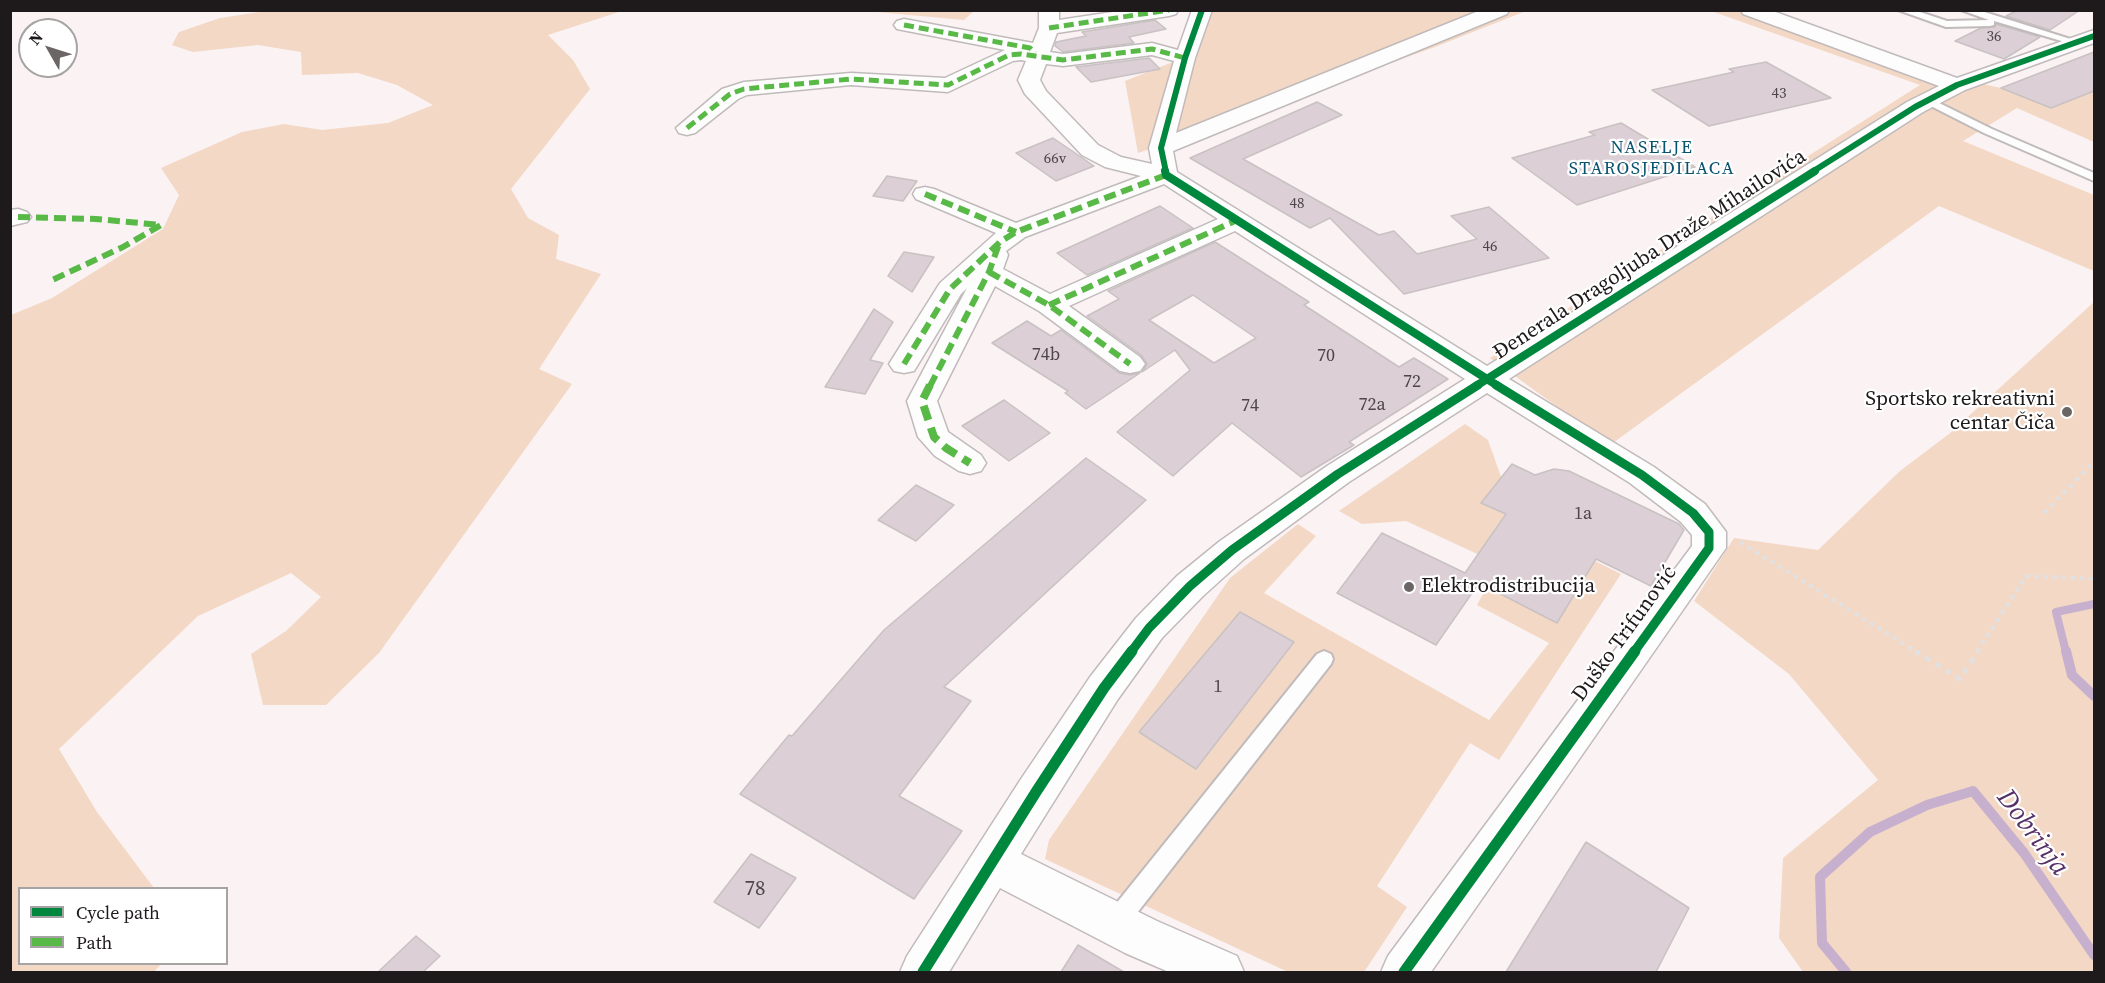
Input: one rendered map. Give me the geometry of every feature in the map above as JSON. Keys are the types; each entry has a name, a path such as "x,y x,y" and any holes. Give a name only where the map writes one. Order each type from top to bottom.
{"street":[{"path":"1040,57 1049,19 1169,10"},
{"path":"904,364 950,289 1008,237 1166,175 1161,148 1185,58 1202,10"},
{"path":"1161,148 1500,10"},
{"path":"1750,10 1958,85"},
{"path":"904,25 1030,48 1040,57"},
{"name":"Đenerala Dragoljuba Draže Mihailovića","path":"923,972 1104,688 1149,628 1190,585 1232,550 1338,474 1927,100 1958,85 2085,39"},
{"path":"687,128 730,94 744,89 851,79 933,86 948,85 1009,55 1063,60 1152,49 1185,58"},
{"name":"Duško Trifunović","path":"1040,57 1029,80 1036,94 1090,150 1113,162 1166,175 1235,221 1642,475 1694,513 1709,532 1709,548 1404,972"},
{"path":"925,194 1008,237"},
{"path":"1049,305 1235,221"},
{"path":"970,463 946,448 934,437 928,425 922,401 1008,237"},
{"path":"989,272 1049,305 1130,364"},
{"path":"992,861 1114,924 1221,972"}],"lane":[{"path":"1903,10 1946,24 2005,22"},
{"path":"1966,10 2005,22 2085,39"},
{"path":"1927,100 1988,131 2094,177"},
{"path":"1114,924 1324,659"}],"path":[{"path":"2044,513 2094,462"},
{"path":"1694,513 1960,679 2025,576 2094,579"}],"shaded area":[{"path":"974,10 964,20 866,11"},
{"path":"266,11 622,11 548,35 573,60 590,89 511,189 528,218 559,235 556,259 601,274 539,369 572,384 379,653 326,705 263,705 251,654 286,631 321,597 291,573 198,616 59,749 97,812 153,887 18,887 18,965 160,965 154,972 11,972 11,315 52,298 163,229 179,195 161,168 242,132 284,124 322,130 388,123 433,105 397,85 358,73 302,75 301,52 258,45 193,52 172,45 179,32 220,18"},
{"path":"1208,11 1526,11 1435,47 1138,153 1125,81 1193,54"},
{"path":"1711,11 1760,11 1938,74 2001,88 2094,52 2094,142 2017,108 1963,141 2094,195 2094,271 1939,206 1610,445 1490,358 1920,85"},
{"path":"2094,302 2094,972 1803,972 1779,938 1783,858 1878,780 1789,674 1694,601 1734,538 1818,550 1900,471 1949,434"},
{"path":"1465,424 1488,440 1511,505 1488,540 1523,557 1499,594 1557,623 1595,561 1621,574 1499,760 1470,743 1377,886 1407,907 1364,972 1288,972 1045,859 1049,840 1230,578 1298,524 1316,536 1264,593 1489,720 1549,643 1477,605 1499,564 1406,521 1362,524 1339,511"}],"building":[{"path":"2018,10 2080,10 2050,30 2006,16"},
{"path":"1155,20 1166,29 1129,37 1134,43 1063,52 1055,46 1056,42 1086,36 1082,32"},
{"path":"1996,24 2040,37 2004,59 1955,41 1981,28 1995,27"},
{"path":"2094,52 2094,91 2051,108 2001,88"},
{"path":"1149,58 1160,69 1091,82 1076,67"},
{"path":"1766,62 1831,98 1709,126 1652,90 1734,72 1729,69"},
{"path":"1317,102 1342,115 1243,159 1379,235 1394,231 1417,254 1477,239 1451,216 1489,207 1549,258 1404,294 1330,218 1310,228 1190,158"},
{"path":"1621,123 1695,167 1577,205 1512,158 1595,135 1589,132"},
{"path":"1053,138 1094,166 1056,181 1016,153"},
{"path":"887,176 917,181 903,201 873,196"},
{"path":"1160,206 1193,228 1087,275 1057,253"},
{"path":"1215,242 1309,302 1304,305 1399,367 1414,358 1448,379 1349,442 1354,445 1301,477 1232,423 1173,476 1117,432 1190,370 1175,350 1142,372 1147,364 1141,355 1087,316 1119,299 1108,291","holes":["1193,295 1256,338 1214,363 1149,320"]},
{"path":"904,252 934,257 912,292 888,276"},
{"path":"874,309 893,322 870,360 883,363 865,394 825,387"},
{"path":"1027,321 1051,336 1061,330 1119,373 1130,375 1140,373 1086,409 1065,393 1068,391 992,343"},
{"path":"1004,400 1050,433 1009,461 962,426"},
{"path":"1086,458 1146,500 944,687 971,701 899,796 962,831 914,899 740,794 789,735 792,736 884,630"},
{"path":"1512,464 1535,475 1554,469 1569,471 1679,524 1684,530 1651,586 1596,559 1557,623 1479,583 1436,645 1337,593 1382,533 1465,573 1506,514 1481,503"},
{"path":"916,485 954,505 916,541 878,520"},
{"path":"1240,612 1294,642 1196,769 1139,732"},
{"path":"1586,842 1689,908 1656,972 1506,972"},
{"path":"751,854 796,878 759,928 714,902"},
{"path":"416,936 440,956 423,972 378,972"},
{"path":"1078,945 1124,972 1061,972"}],"waterway":[{"path":"2066,652 2056,612 2094,604"},
{"path":"2066,651 2072,675 2094,696"},
{"name":"Dobrinja","path":"1846,972 1822,943 1820,877 1870,832 1927,805 1973,791 2024,853 2094,955"}],"marked path":[{"path":"1049,28 1169,10"},
{"path":"904,25 1030,48 1035,53"},
{"path":"687,128 730,94 744,89 851,79 948,85 1009,55 1021,54 1063,60 1152,49 1185,58"},
{"path":"904,364 950,289 1000,242 1016,232 1166,175"},
{"path":"925,194 1016,232"},
{"path":"18,217 96,219 161,225 123,247 50,281"},
{"path":"1049,305 1235,221"},
{"path":"970,463 946,448 934,437 922,401 989,272 999,244"},
{"path":"989,272 1049,305 1130,364"}],"cycle path":[{"path":"1202,10 1185,58 1161,148 1166,175 1393,321 1642,475 1693,513 1709,532 1709,548 1404,972"},
{"path":"923,972 1104,688 1149,628 1190,586 1232,550 1338,474 1915,107 1957,85 2094,36"}],"place":[{"name":"Sportsko rekreativni centar Čiča","path":"2067,412"},
{"name":"Elektrodistribucija","path":"1409,587"}],"district":[{"name":"NASELJE STAROSJEDILACA","path":"1652,158"}]}
